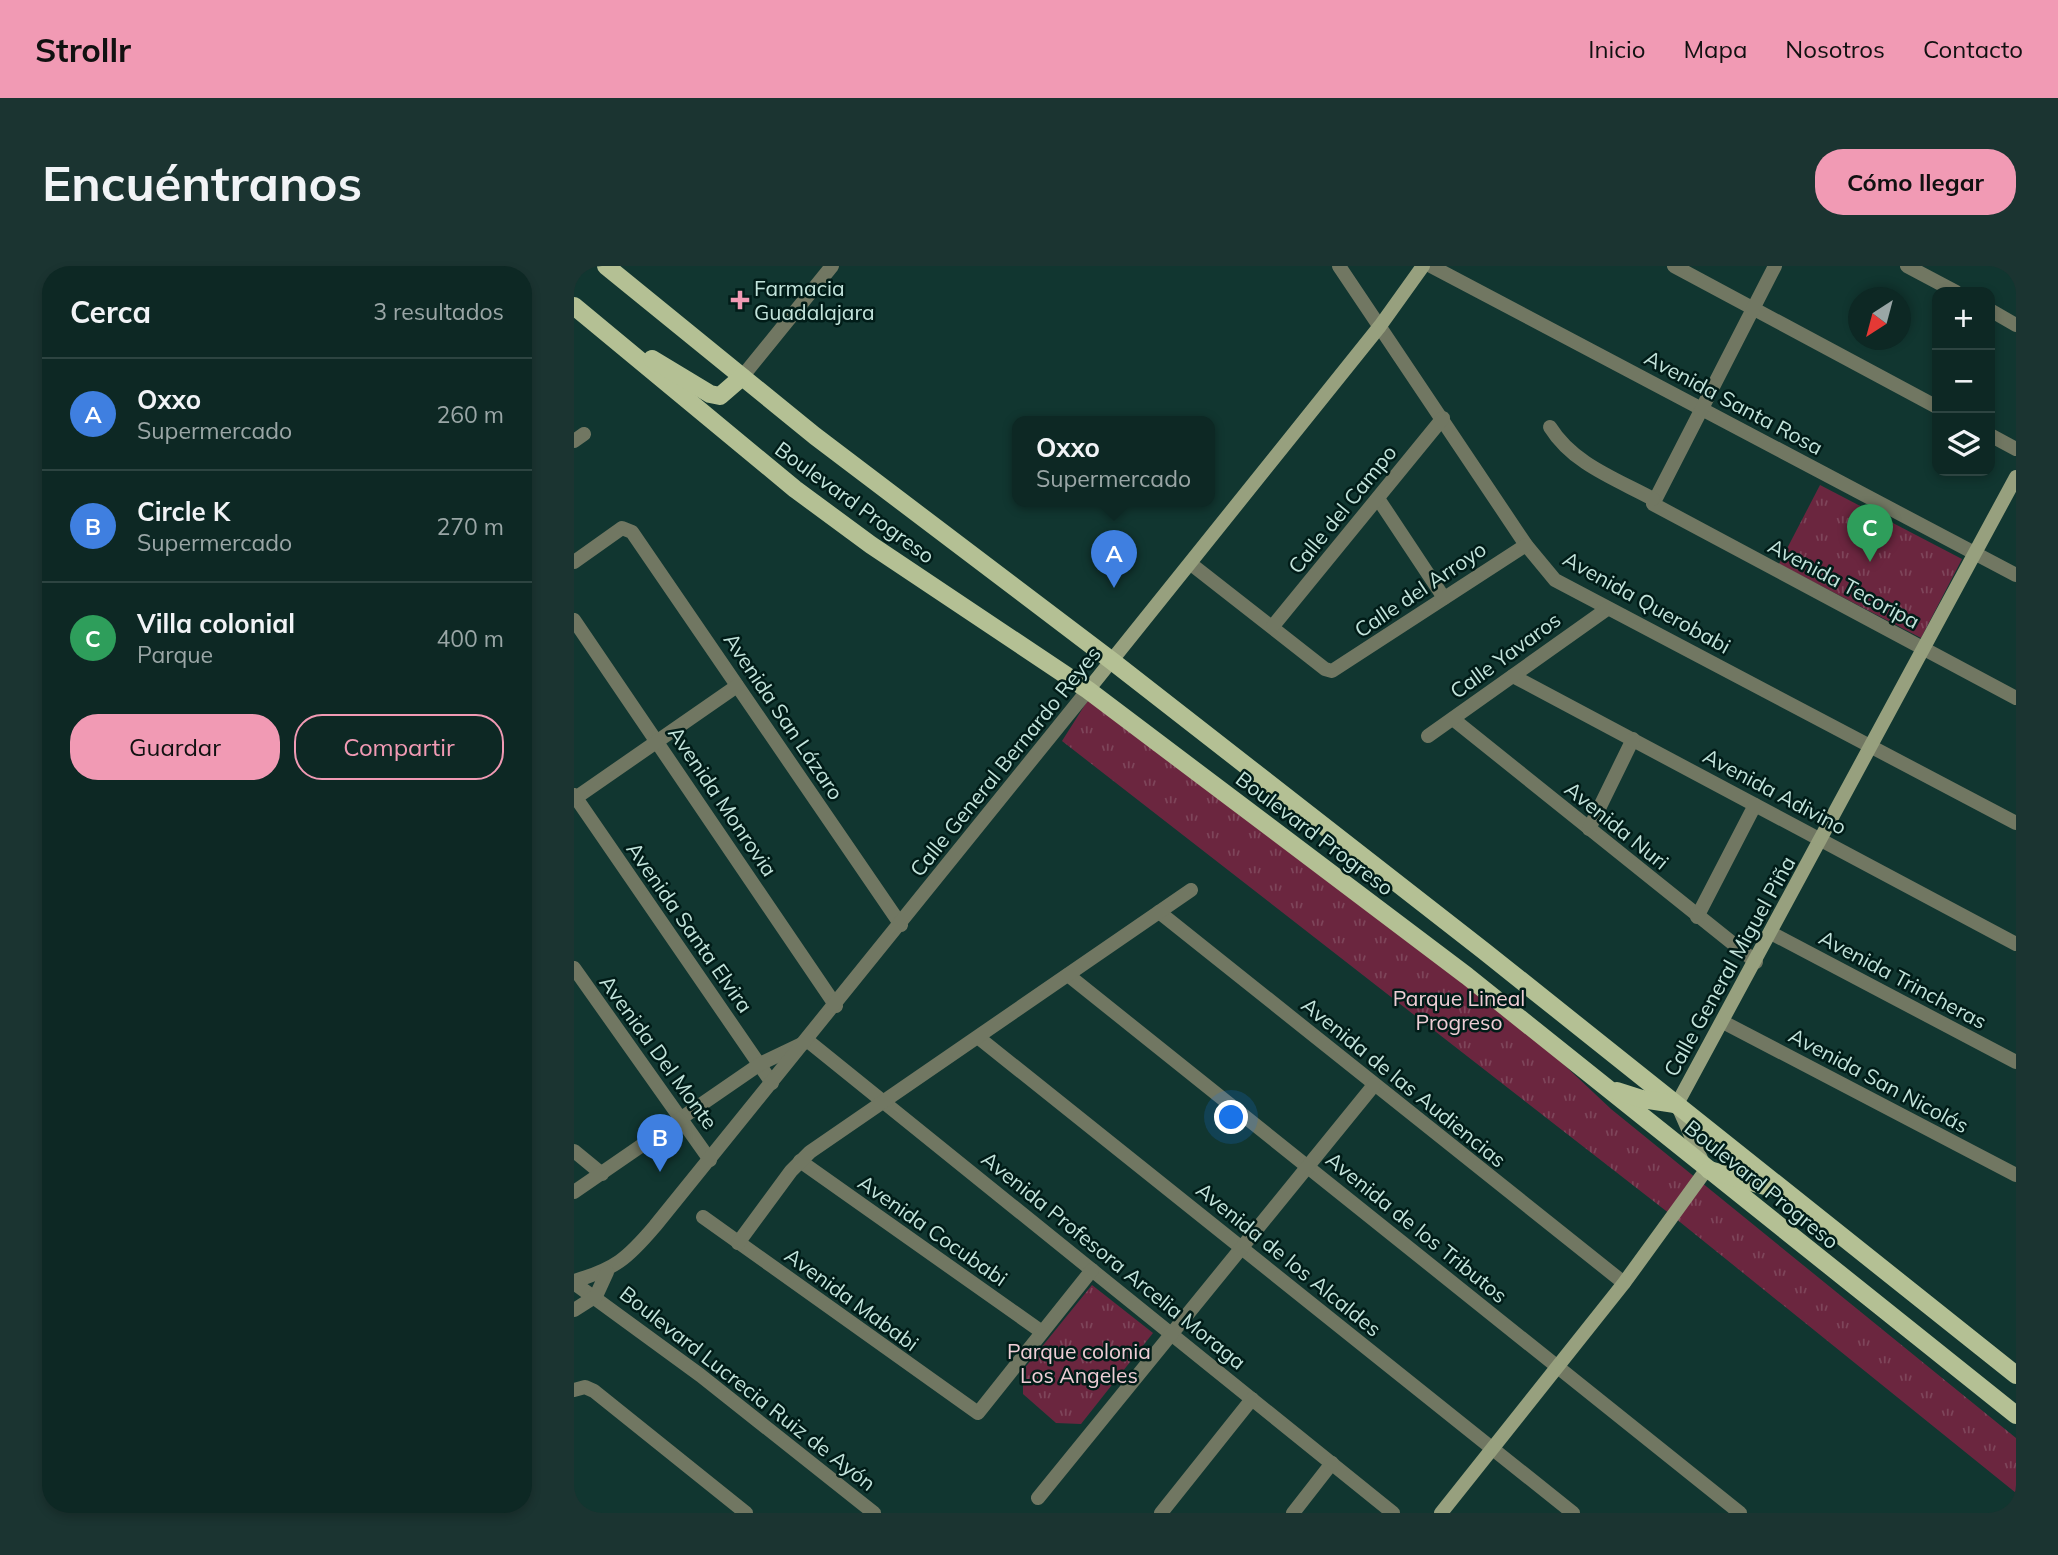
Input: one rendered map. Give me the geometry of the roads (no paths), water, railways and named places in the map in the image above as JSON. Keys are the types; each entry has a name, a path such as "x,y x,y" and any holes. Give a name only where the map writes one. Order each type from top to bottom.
{"main road":[{"name":"Boulevard Progreso","path":"606,266 953,543 1112,661 1677,1104 2016,1375"},
{"name":"Boulevard Progreso","path":"574,306 795,489 871,545 1088,690 1467,976 1706,1170 2016,1415"},
{"path":"590,320 710,394 720,396 742,377"},
{"path":"1607,1087 1643,1099 1677,1104"},
{"path":"1706,1170 1786,1192"}],"street":[{"name":"Avenida Querobabi","path":"1339,266 1526,545 1555,580 2016,823"},
{"name":"Calle General Bernardo Reyes","path":"574,1282 607,1272 637,1247 710,1160 1191,564 1380,326 1423,266"},
{"name":"Avenida Santa Rosa","path":"1432,266 2016,575"},
{"path":"1674,266 1932,404"},
{"path":"1653,501 1775,266"},
{"path":"1907,266 1947,287"},
{"path":"742,377 828,267"},
{"path":"1995,313 2016,325"},
{"name":"Calle del Campo","path":"1273,626 1379,500 1443,418"},
{"name":"Avenida Tecoripa","path":"1550,427 1562,447 1575,457 2016,698"},
{"path":"1995,438 2016,449"},
{"name":"Calle General Miguel Piña","path":"1706,1170 1677,1104 1822,841 2016,477"},
{"path":"1379,500 1444,598"},
{"name":"Avenida San Lázaro","path":"574,562 622,528 632,532 901,925"},
{"name":"Calle del Arroyo","path":"1273,626 1325,669 1338,670 1526,545"},
{"path":"1191,564 1273,626"},
{"name":"Calle Yavaros","path":"1428,736 1607,609"},
{"name":"Avenida Monrovia","path":"574,620 836,1006"},
{"name":"Avenida Adivino","path":"1513,676 2016,944"},
{"path":"575,797 737,685"},
{"name":"Avenida Nuri","path":"1453,719 1756,962"},
{"path":"1589,829 1633,739"},
{"name":"Avenida Santa Elvira","path":"575,797 772,1083"},
{"path":"1697,917 1755,805"},
{"path":"738,1243 800,1161 1191,890"},
{"name":"Avenida de las Audiencias","path":"1159,912 1624,1283"},
{"name":"Avenida Trincheras","path":"1771,933 2016,1062"},
{"name":"Avenida Del Monte","path":"574,968 710,1160"},
{"name":"Avenida de los Tributos","path":"1068,975 1740,1513"},
{"name":"Avenida San Nicolás","path":"1723,1022 2016,1175"},
{"name":"Avenida de los Alcaldes","path":"979,1038 1573,1513"},
{"path":"574,1192 760,1064 808,1041"},
{"name":"Avenida Profesora Arcelia Moraga","path":"808,1041 886,1101 1393,1513"},
{"path":"1038,1499 1240,1247 1374,1086"},
{"path":"574,1151 602,1174"},
{"name":"Avenida Cocubabi","path":"800,1161 1042,1332"},
{"path":"1441,1513 1624,1283 1706,1170"},
{"name":"Avenida Mababi","path":"703,1217 978,1413 1042,1332"},
{"path":"1042,1332 1092,1270"},
{"name":"Calle General Bernardo Reyes","path":"596,1296 607,1272"},
{"name":"Boulevard Lucrecia Ruiz de Ayón","path":"574,1282 596,1296 874,1513"},
{"path":"574,1310 596,1296"},
{"path":"574,1390 585,1387 594,1391 746,1513"},
{"path":"1161,1513 1252,1399"},
{"path":"1293,1513 1332,1463"}],"place":[{"name":"Farmacia Guadalajara","path":"740,300"},
{"name":"Villa colonial","path":"1870,562"},
{"name":"Oxxo","path":"1114,588"},
{"name":"Circle K","path":"660,1172"}],"park label":[{"name":"Parque Lineal Progreso","path":"1459,1010"},
{"name":"Parque colonia Los Angeles","path":"1079,1363"}]}
